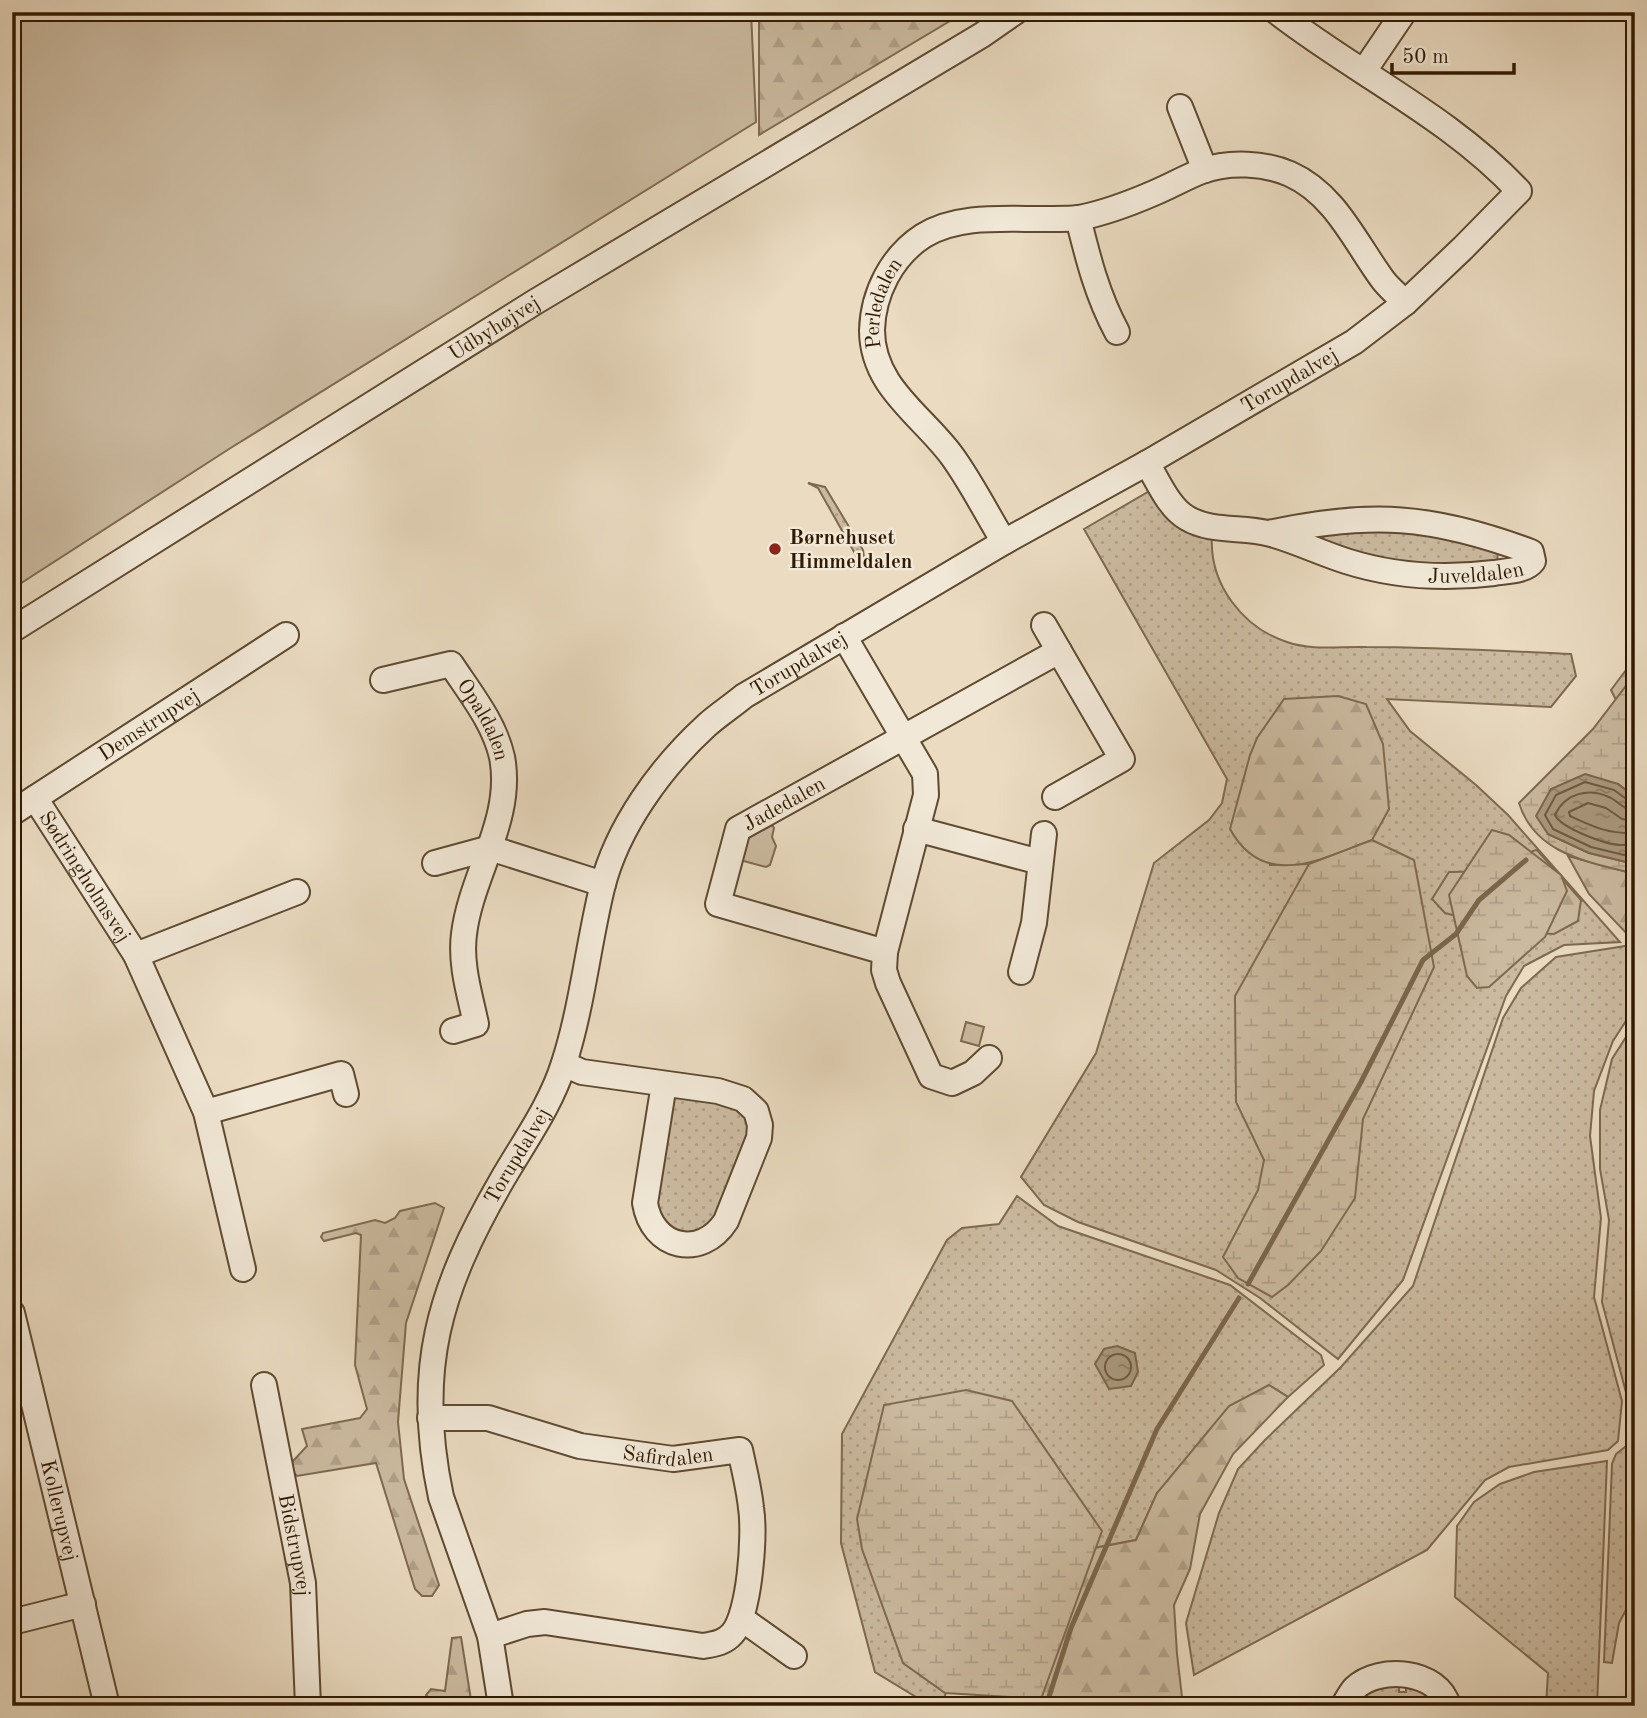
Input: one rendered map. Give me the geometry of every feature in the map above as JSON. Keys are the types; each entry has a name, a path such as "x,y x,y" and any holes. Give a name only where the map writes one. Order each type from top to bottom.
{"street":[{"name":"Udbyhøjvej","path":"12,629 535,302 982,35 1015,12"},
{"name":"Udbyhøjvej","path":"982,35 1030,12"},
{"name":"Torupdalvej","path":"501,1706 490,1636 441,1497 433,1457 430,1419 432,1363 448,1290 463,1250 548,1101 564,1064 603,884 636,811 678,755 707,725 744,696 1004,542 1147,463 1354,342 1405,303 1464,248 1519,191 1495,165 1464,141 1278,12"},
{"path":"1364,71 1404,12"},
{"path":"1180,107 1205,170"},
{"name":"Perledalen","path":"1004,542 952,455 899,399 884,377 876,353 872,332 875,305 888,273 918,240 941,227 964,222 1078,218 1153,194 1205,170 1256,165 1290,174 1315,189 1332,205 1385,282 1405,303"},
{"path":"1078,218 1092,277 1117,332"},
{"name":"Juveldalen","path":"1147,463 1178,512 1189,519 1201,524 1269,533 1349,562 1411,574 1485,574 1528,566 1533,561 1531,552 1503,542 1456,528 1402,519 1336,520 1269,533"},
{"path":"1044,625 1122,759 1055,797"},
{"name":"Demstrupvej","path":"12,813 286,635"},
{"path":"844,636 925,774 926,795 885,952 884,970 888,983 931,1076 952,1083 973,1073 989,1058"},
{"name":"Jadedalen","path":"885,952 718,904 738,830 1059,651"},
{"name":"Opaldalen","path":"383,680 451,664 491,725 502,758 501,805 468,911 463,936 464,967 476,1024 453,1031"},
{"name":"Sødringholmsvej","path":"35,798 136,955 206,1112 243,1269"},
{"path":"916,830 1040,862"},
{"path":"1021,972 1034,923 1044,834"},
{"path":"435,863 489,849 603,884"},
{"name":"Sødringholmsvej","path":"136,955 297,892"},
{"path":"564,1064 582,1072 718,1091 743,1099 756,1111 760,1125 759,1138 726,1221 710,1238 695,1244 676,1243 662,1237 650,1222 645,1203 664,1084"},
{"path":"206,1112 341,1074 346,1094"},
{"name":"Kollerupvej","path":"12,1313 107,1706"},
{"name":"Bidstrupvej","path":"264,1385 303,1583 308,1706"},
{"name":"Safirdalen","path":"430,1419 488,1419 580,1446 673,1459 740,1450 752,1511 751,1563 742,1619"},
{"path":"12,1622 83,1604"},
{"path":"490,1636 527,1624 545,1622 703,1646 720,1643 732,1635 742,1619 794,1656"},
{"path":"1343,1706 1356,1687 1379,1676 1406,1674 1433,1684 1447,1700 1448,1706"}],"green space":[{"path":"12,12 751,12 756,122 229,449 12,589"},
{"path":"759,12 965,12 759,135"},
{"path":"808,483 825,487 863,550 864,558 858,559 818,488"},
{"path":"1153,489 1212,536 1216,571 1232,602 1243,615 1271,635 1297,645 1571,654 1576,676 1551,707 1387,699 1410,731 1508,815 1620,942 1564,945 1524,966 1506,996 1403,1280 1338,1359 1260,1298 1216,1270 1078,1222 1044,1205 1021,1177 1096,1053 1154,863 1209,820 1222,803 1227,779 1084,529","holes":["1372,840 1309,864 1269,865","1537,850 1581,900 1496,870"]},
{"path":"1393,525 1498,552 1497,562 1446,570 1321,547 1324,535"},
{"path":"1635,658 1635,696 1618,704 1611,690"},
{"path":"1635,674 1635,797 1618,784 1548,834 1589,853 1626,862 1635,858 1635,874 1583,860 1551,845 1527,820 1519,803 1593,729"},
{"path":"1338,696 1366,704 1383,744 1389,809 1372,840 1333,855 1295,865 1276,865 1259,860 1244,848 1230,829 1257,738 1284,699"},
{"path":"772,825 772,837 776,846 770,865 766,867 740,860 746,839"},
{"path":"1492,830 1509,835 1561,875 1567,891 1545,937 1489,987 1477,988 1467,976 1449,895"},
{"path":"1372,840 1414,860 1434,967 1363,1119 1355,1198 1321,1251 1288,1285 1272,1297 1238,1278 1223,1257 1258,1190 1264,1160 1236,1102 1235,996 1309,864"},
{"path":"1537,850 1581,900 1578,921 1554,934 1519,932 1445,913 1432,899 1449,872 1496,870"},
{"path":"1568,856 1635,874 1635,938 1631,938 1589,894"},
{"path":"1635,946 1635,1007 1613,1041 1594,1091 1590,1136 1601,1218 1594,1297 1622,1401 1618,1441 1608,1450 1509,1467 1485,1480 1427,1550 1194,1675 1186,1623 1219,1513 1238,1469 1341,1367 1413,1286 1503,1018 1521,988 1556,957"},
{"path":"966,1022 984,1027 979,1046 961,1041"},
{"path":"1635,1023 1635,1430 1627,1436 1628,1400 1602,1302 1609,1220 1600,1169 1600,1110 1612,1059"},
{"path":"673,1095 728,1099 752,1123 723,1212 707,1232 667,1233 652,1197"},
{"path":"1017,1196 1058,1226 1230,1285 1321,1355 1324,1365 1288,1397 1269,1385 1157,1493 1136,1540 1089,1549 946,1693 941,1706 931,1706 875,1672 841,1543 842,1434 947,1240 962,1228 999,1224"},
{"path":"435,1203 444,1208 406,1323 398,1422 404,1479 439,1585 432,1596 422,1596 415,1589 376,1463 297,1476 292,1462 307,1446 302,1429 360,1418 367,1409 355,1365 361,1235 356,1233 324,1241 321,1237 323,1233 375,1220 385,1223 395,1218 400,1211"},
{"path":"1269,1385 1288,1397 1233,1454 1200,1514 1190,1569 1174,1605 1182,1697 1173,1706 1087,1706 1074,1700 1057,1706 1016,1705 997,1686 1089,1549 1136,1540 1157,1493 1229,1406"},
{"path":"966,1390 1012,1401 1102,1531 1041,1699 945,1693 903,1663 862,1549 857,1519 884,1405"},
{"path":"1635,1439 1635,1593 1619,1623 1612,1663 1604,1662 1612,1464 1616,1454"},
{"path":"1607,1461 1597,1706 1546,1706 1548,1673 1455,1597 1457,1526 1474,1502 1500,1484 1534,1472"},
{"path":"461,1637 472,1706 435,1706 426,1695 431,1689 445,1691 452,1638"},
{"path":"1399,1680 1399,1692 1406,1692 1406,1682 1416,1683 1441,1706 1349,1706 1357,1695"}],"water":[{"path":"1585,774 1618,784 1635,797 1635,858 1626,862 1589,853 1548,834 1536,816 1551,789"},
{"path":"1117,1346 1135,1353 1138,1372 1131,1386 1109,1389 1095,1364 1104,1349"}],"waterway":[{"path":"1248,1284 1361,1082 1423,960 1456,934 1479,900 1526,860"},
{"path":"1046,1706 1071,1628 1157,1429 1239,1298"}],"place":[{"name":"Børnehuset Himmeldalen","path":"775,549"}]}
